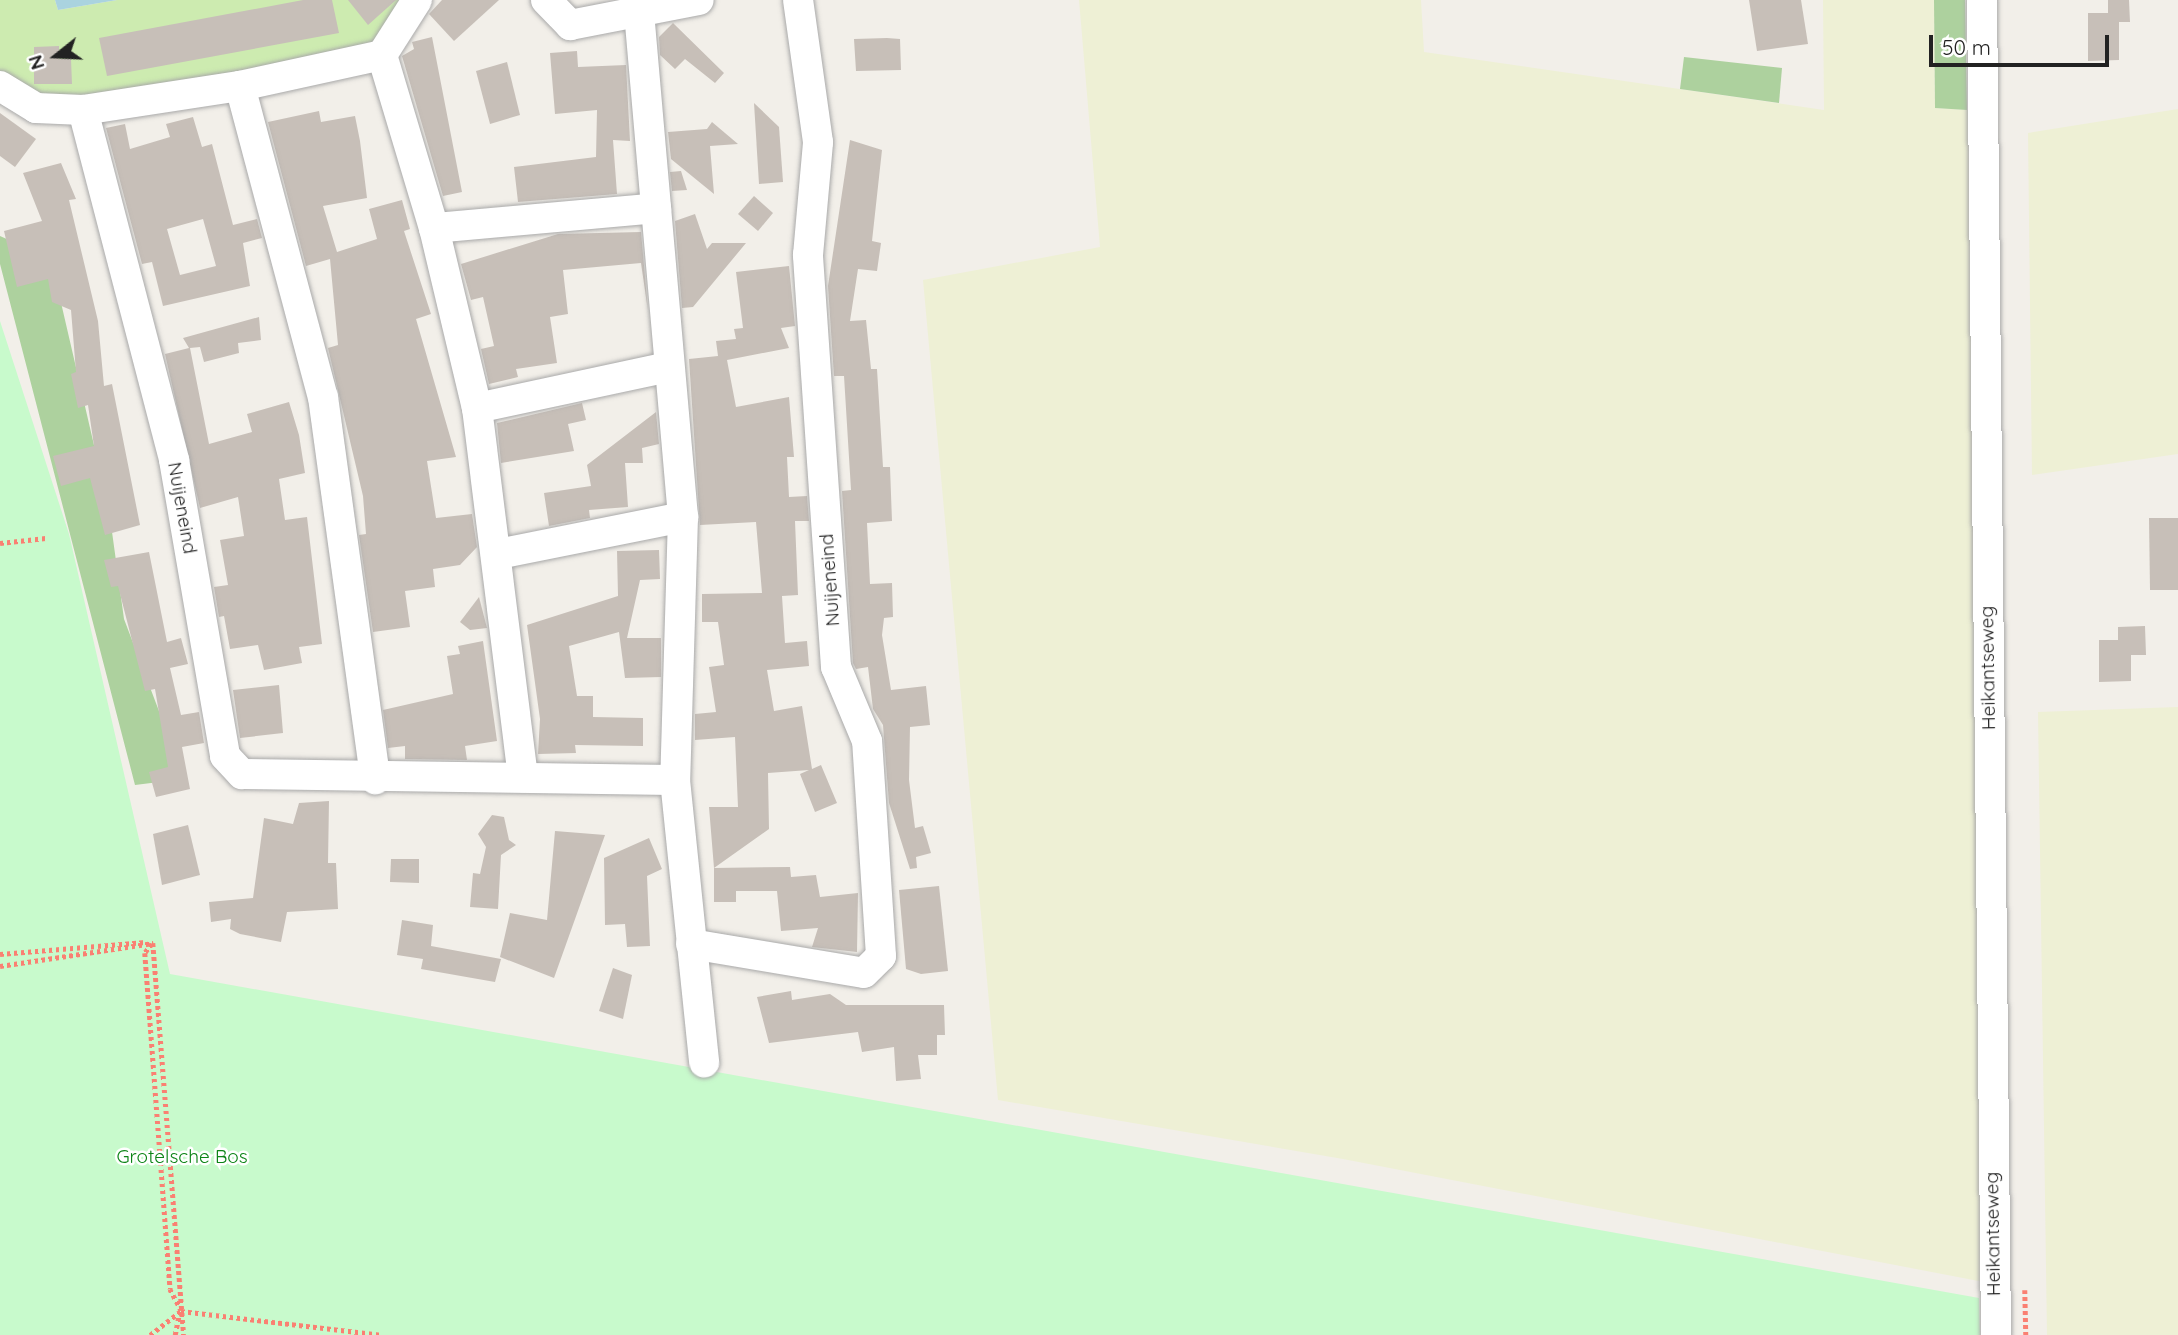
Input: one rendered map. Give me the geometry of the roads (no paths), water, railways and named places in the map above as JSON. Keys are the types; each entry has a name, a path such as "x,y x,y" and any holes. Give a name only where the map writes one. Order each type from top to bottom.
{"street":[{"path":"0,86 36,108 83,110 240,86 382,55 417,0"},
{"path":"546,0 570,25 699,0"},
{"name":"Nuijeneind","path":"691,944 864,973 881,956 867,741 836,667 808,255 818,142 798,0"},
{"name":"Heikantseweg","path":"1982,0 1996,1335"},
{"path":"639,12 683,517 675,780 704,1063"},
{"path":"382,55 434,228 477,408 498,554 523,777"},
{"path":"240,86 323,397 375,779"},
{"name":"Nuijeneind","path":"83,110 174,460 225,756 242,774 375,779 523,777 675,780"},
{"path":"434,228 656,208"},
{"path":"477,408 668,367"},
{"path":"498,554 683,517"}],"water":[{"path":"55,0 117,0 58,10"}],"park label":[{"name":"Grotelsche Bos","path":"182,1157"}]}
